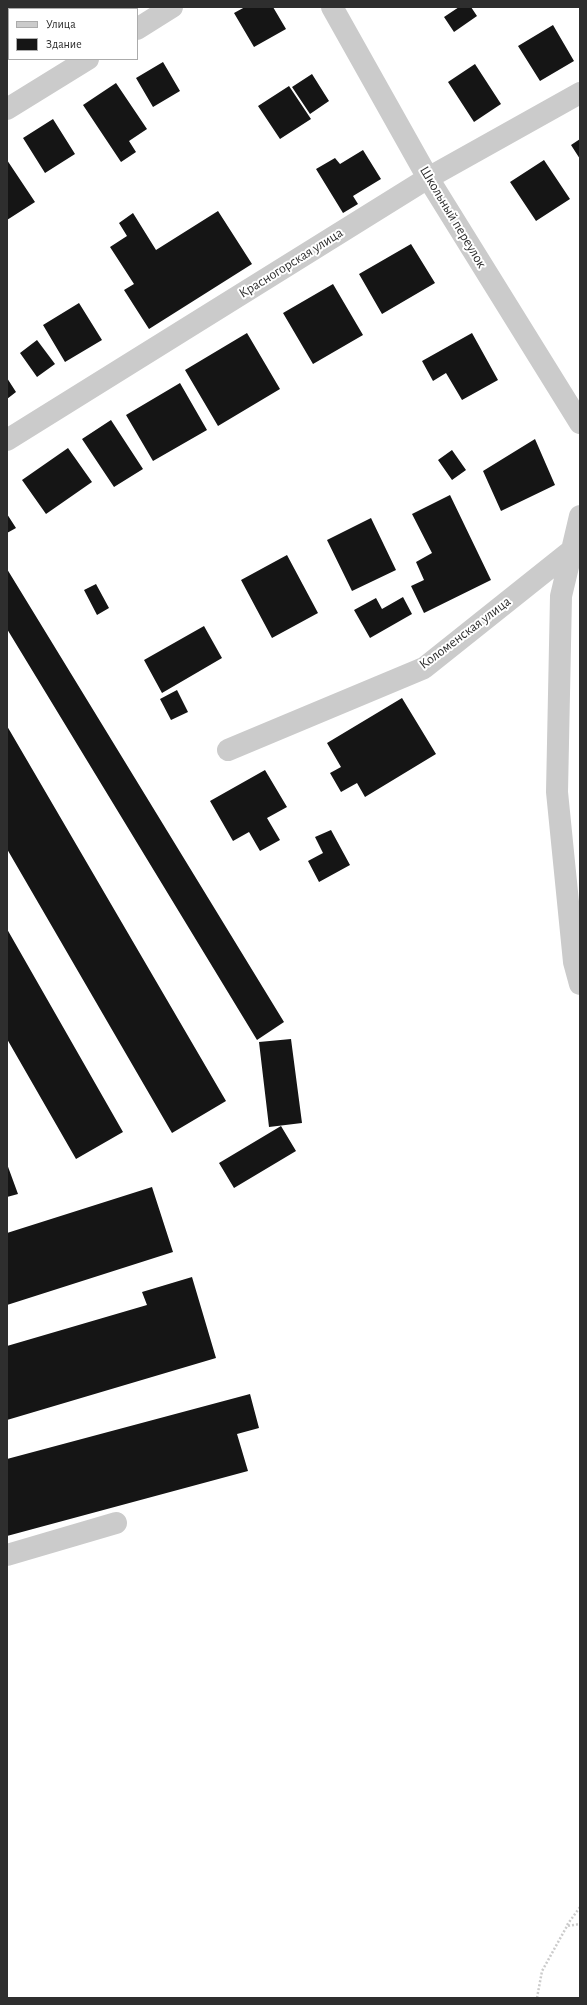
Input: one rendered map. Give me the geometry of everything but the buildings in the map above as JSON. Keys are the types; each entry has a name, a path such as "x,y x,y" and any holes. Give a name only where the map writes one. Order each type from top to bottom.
{"street":[{"path":"138,28 172,7"},
{"name":"Школьный переулок","path":"332,7 428,178 580,423"},
{"path":"7,109 86,60"},
{"name":"Красногорская улица","path":"7,440 428,178 580,93"},
{"path":"580,516 561,596 557,792 574,962 580,984"},
{"name":"Коломенская улица","path":"228,750 424,668 572,550"},
{"path":"7,1555 116,1523"}],"path":[{"path":"537,1998 542,1971 567,1926 580,1907"},
{"path":"567,1926 580,1924"}]}
